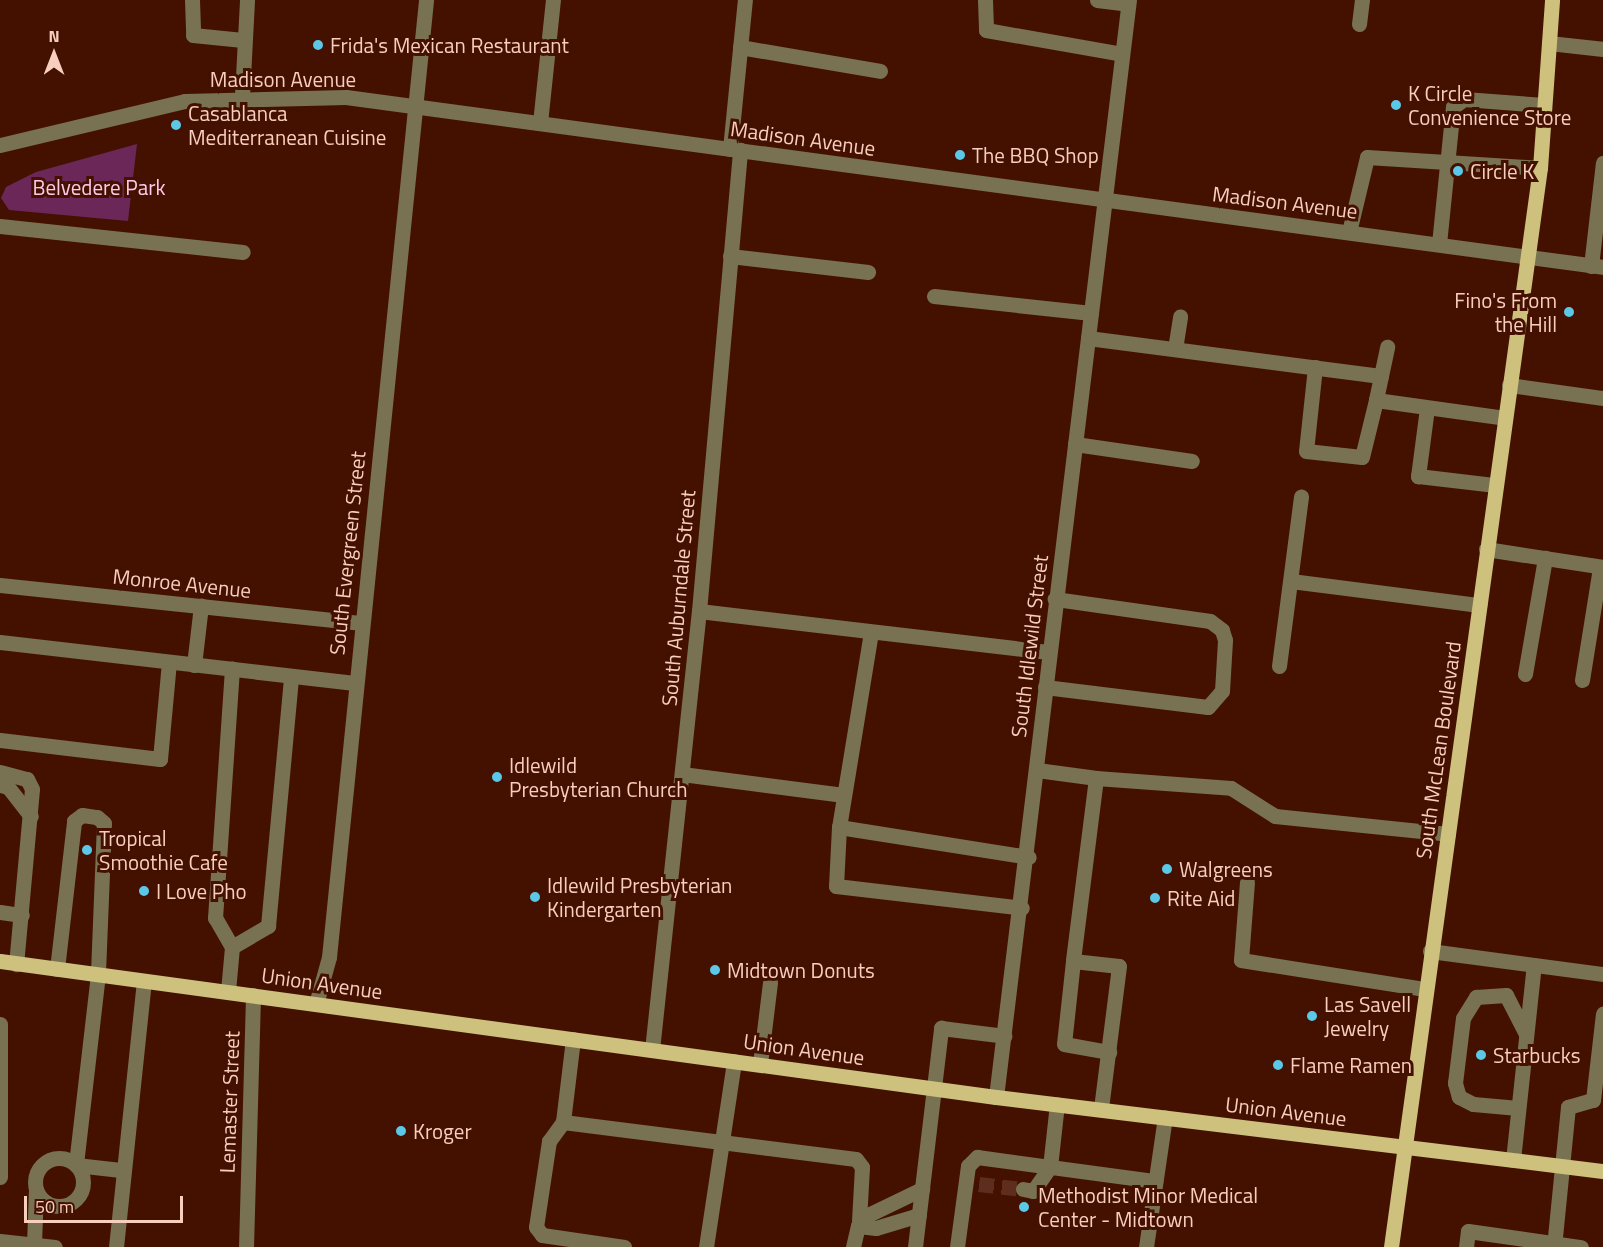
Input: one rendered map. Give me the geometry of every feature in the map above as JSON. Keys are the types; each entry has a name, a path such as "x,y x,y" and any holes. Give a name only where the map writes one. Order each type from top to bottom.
{"main road":[{"name":"South McLean Boulevard","path":"1391,1247 1424,989 1448,834 1540,168 1552,0"},
{"name":"Union Avenue","path":"0,962 996,1097 1603,1172"}],"street":[{"path":"192,0 193,35 243,40"},
{"path":"242,96 243,40 247,0"},
{"name":"South Evergreen Street","path":"316,1004 329,957 360,623 426,0"},
{"path":"540,123 553,0"},
{"name":"South Auburndale Street","path":"652,1050 699,611 730,256 740,47 745,0"},
{"path":"985,0 986,30 1122,54"},
{"path":"1097,0 1128,2"},
{"path":"1359,24 1362,0"},
{"name":"South Idlewild Street","path":"996,1097 1029,857 1055,599 1128,2"},
{"path":"1549,43 1603,50"},
{"path":"740,47 880,71"},
{"name":"Madison Avenue","path":"0,145 148,108 242,96 345,97 1597,267"},
{"path":"1439,244 1446,159 1454,107 1464,99 1544,105"},
{"path":"1349,232 1367,157 1446,159 1540,168"},
{"path":"1597,267 1603,163"},
{"path":"0,226 243,252"},
{"path":"730,256 868,273"},
{"path":"934,296 1091,313"},
{"path":"1175,349 1180,316"},
{"path":"1088,338 1381,376"},
{"path":"1315,367 1306,451 1362,457 1387,347"},
{"path":"1509,385 1603,398"},
{"path":"1376,400 1505,418"},
{"path":"1427,408 1418,477 1495,485"},
{"path":"1075,444 1192,460"},
{"path":"1279,666 1301,496"},
{"path":"1486,549 1602,567 1582,680"},
{"path":"1525,674 1545,558"},
{"path":"1291,581 1479,605"},
{"name":"Monroe Avenue","path":"0,585 360,623"},
{"path":"1045,687 1208,707 1222,691 1224,640 1222,630 1210,621 1055,599"},
{"path":"194,664 201,605"},
{"path":"699,611 1049,652"},
{"path":"871,632 839,827 836,886 1022,908"},
{"path":"0,642 355,683"},
{"path":"0,740 160,759 170,662"},
{"path":"228,992 232,946 215,918 232,669"},
{"path":"232,946 268,926 291,676"},
{"path":"1036,771 1231,788 1275,816 1448,834"},
{"path":"0,772 27,779 31,816 16,963"},
{"path":"682,774 844,795"},
{"path":"1096,778 1064,1044 1109,1052"},
{"path":"0,785 8,787 31,816"},
{"path":"36,1190 53,1206 75,1200 83,1180 76,1165 98,975 104,823 97,816 82,815 74,821 57,969"},
{"path":"839,827 1029,857"},
{"path":"1247,882 1241,960 1424,989"},
{"path":"0,912 22,915"},
{"path":"1430,951 1603,974"},
{"path":"1074,961 1119,966 1101,1109"},
{"path":"1513,1160 1533,965"},
{"path":"116,1247 122,1170 144,981"},
{"path":"760,1064 770,983"},
{"path":"1518,1108 1473,1104 1459,1097 1455,1083 1463,1018 1476,997 1492,992 1506,995 1526,1034"},
{"name":"Lemaster Street","path":"246,1247 253,995"},
{"path":"1555,1246 1559,1166 1568,1107 1593,1100 1603,1014"},
{"path":"0,1024 0,1177"},
{"path":"915,1247 941,1028 1005,1036"},
{"path":"573,1039 563,1122 549,1141 536,1227 542,1235 624,1247"},
{"path":"706,1247 734,1060"},
{"path":"1023,1190 1033,1191 1050,1167 1057,1104"},
{"path":"1146,1247 1165,1117"},
{"path":"563,1122 722,1140 856,1159 862,1167 858,1223 853,1247"},
{"path":"957,1247 972,1183 968,1166 977,1157 1155,1181"},
{"path":"34,1244 36,1174 46,1161 62,1158 76,1165 122,1170"},
{"path":"858,1223 922,1189"},
{"path":"858,1223 876,1228 919,1215"},
{"path":"1466,1247 1468,1231 1555,1246 1581,1247"},
{"path":"0,1241 55,1247"}],"green space":[{"name":"Belvedere Park","path":"137,144 128,221 9,210 1,198 6,187 36,172"}],"tunnel":[{"path":"979,1184 1023,1189"}],"place":[{"name":"Frida's Mexican Restaurant","path":"318,45"},
{"name":"K Circle Convenience Store","path":"1396,105"},
{"name":"Casablanca Mediterranean Cuisine","path":"176,125"},
{"name":"The BBQ Shop","path":"960,155"},
{"name":"Circle K","path":"1458,171"},
{"name":"Fino's From the Hill","path":"1569,312"},
{"name":"Idlewild Presbyterian Church","path":"497,777"},
{"name":"Tropical Smoothie Cafe","path":"87,850"},
{"name":"Walgreens","path":"1167,869"},
{"name":"I Love Pho","path":"144,891"},
{"name":"Idlewild Presbyterian Kindergarten","path":"535,897"},
{"name":"Rite Aid","path":"1155,898"},
{"name":"Midtown Donuts","path":"715,970"},
{"name":"Las Savell Jewelry","path":"1312,1016"},
{"name":"Starbucks","path":"1481,1055"},
{"name":"Flame Ramen","path":"1278,1065"},
{"name":"Kroger","path":"401,1131"},
{"name":"Methodist Minor Medical Center - Midtown","path":"1024,1207"}]}
